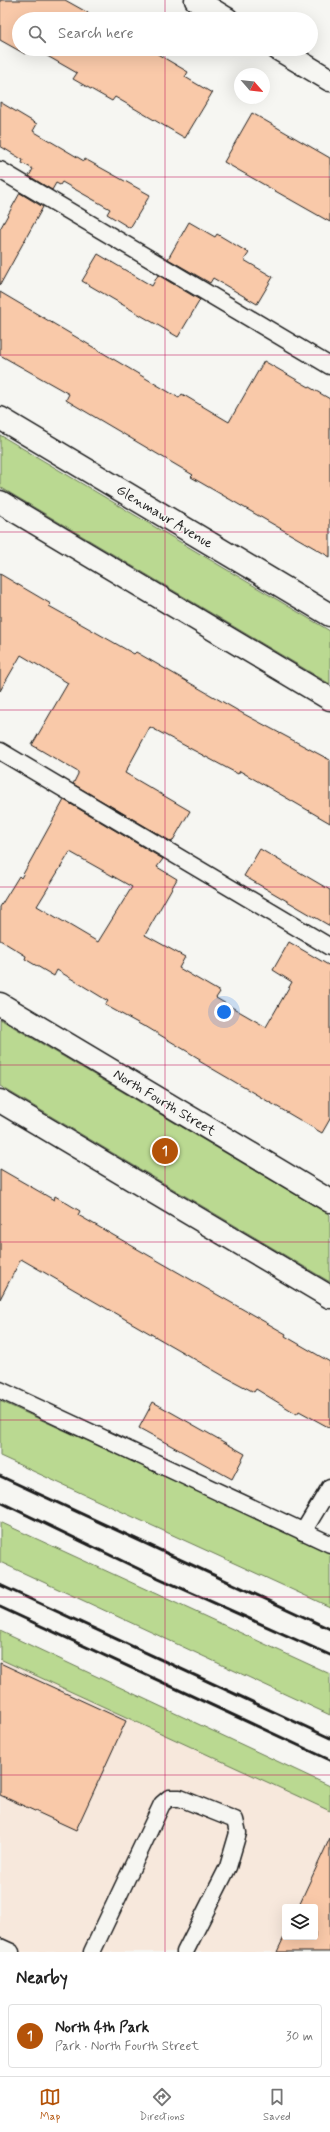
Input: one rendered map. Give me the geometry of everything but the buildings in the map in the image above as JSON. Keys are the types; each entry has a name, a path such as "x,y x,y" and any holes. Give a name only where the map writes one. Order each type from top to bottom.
{"street":[{"path":"196,0 216,12"},
{"path":"290,56 330,80"},
{"name":"Glenmawr Avenue","path":"0,418 330,615"},
{"path":"0,502 330,699"},
{"name":"North Fourth Street","path":"0,1004 330,1201"},
{"path":"0,1101 330,1297"}],"lane":[{"path":"0,170 330,366"},
{"path":"0,751 330,947"},
{"path":"0,1390 330,1544"},
{"path":"303,1532 330,1487"},
{"path":"92,1952 162,1804 169,1798 180,1798 235,1820 238,1833 228,1867 185,1952"},
{"path":"0,1947 11,1952"}],"shaded area":[{"path":"0,1659 330,1811 330,1952 0,1952"}],"green space":[{"path":"0,435 330,631 330,684 0,487"},
{"path":"0,1019 330,1215 330,1282 0,1086"},
{"path":"0,1401 330,1552 330,1607 0,1456"},
{"path":"0,1522 330,1674 330,1715 0,1562"},
{"path":"0,1631 330,1786 330,1811 0,1659"}],"railway":[{"path":"0,1476 330,1629"},
{"path":"0,1502 143,1571 330,1655"},
{"path":"0,1585 330,1738"},
{"path":"0,1607 330,1760"}],"place":[{"name":"North 4th Park","path":"165,1151"}]}
